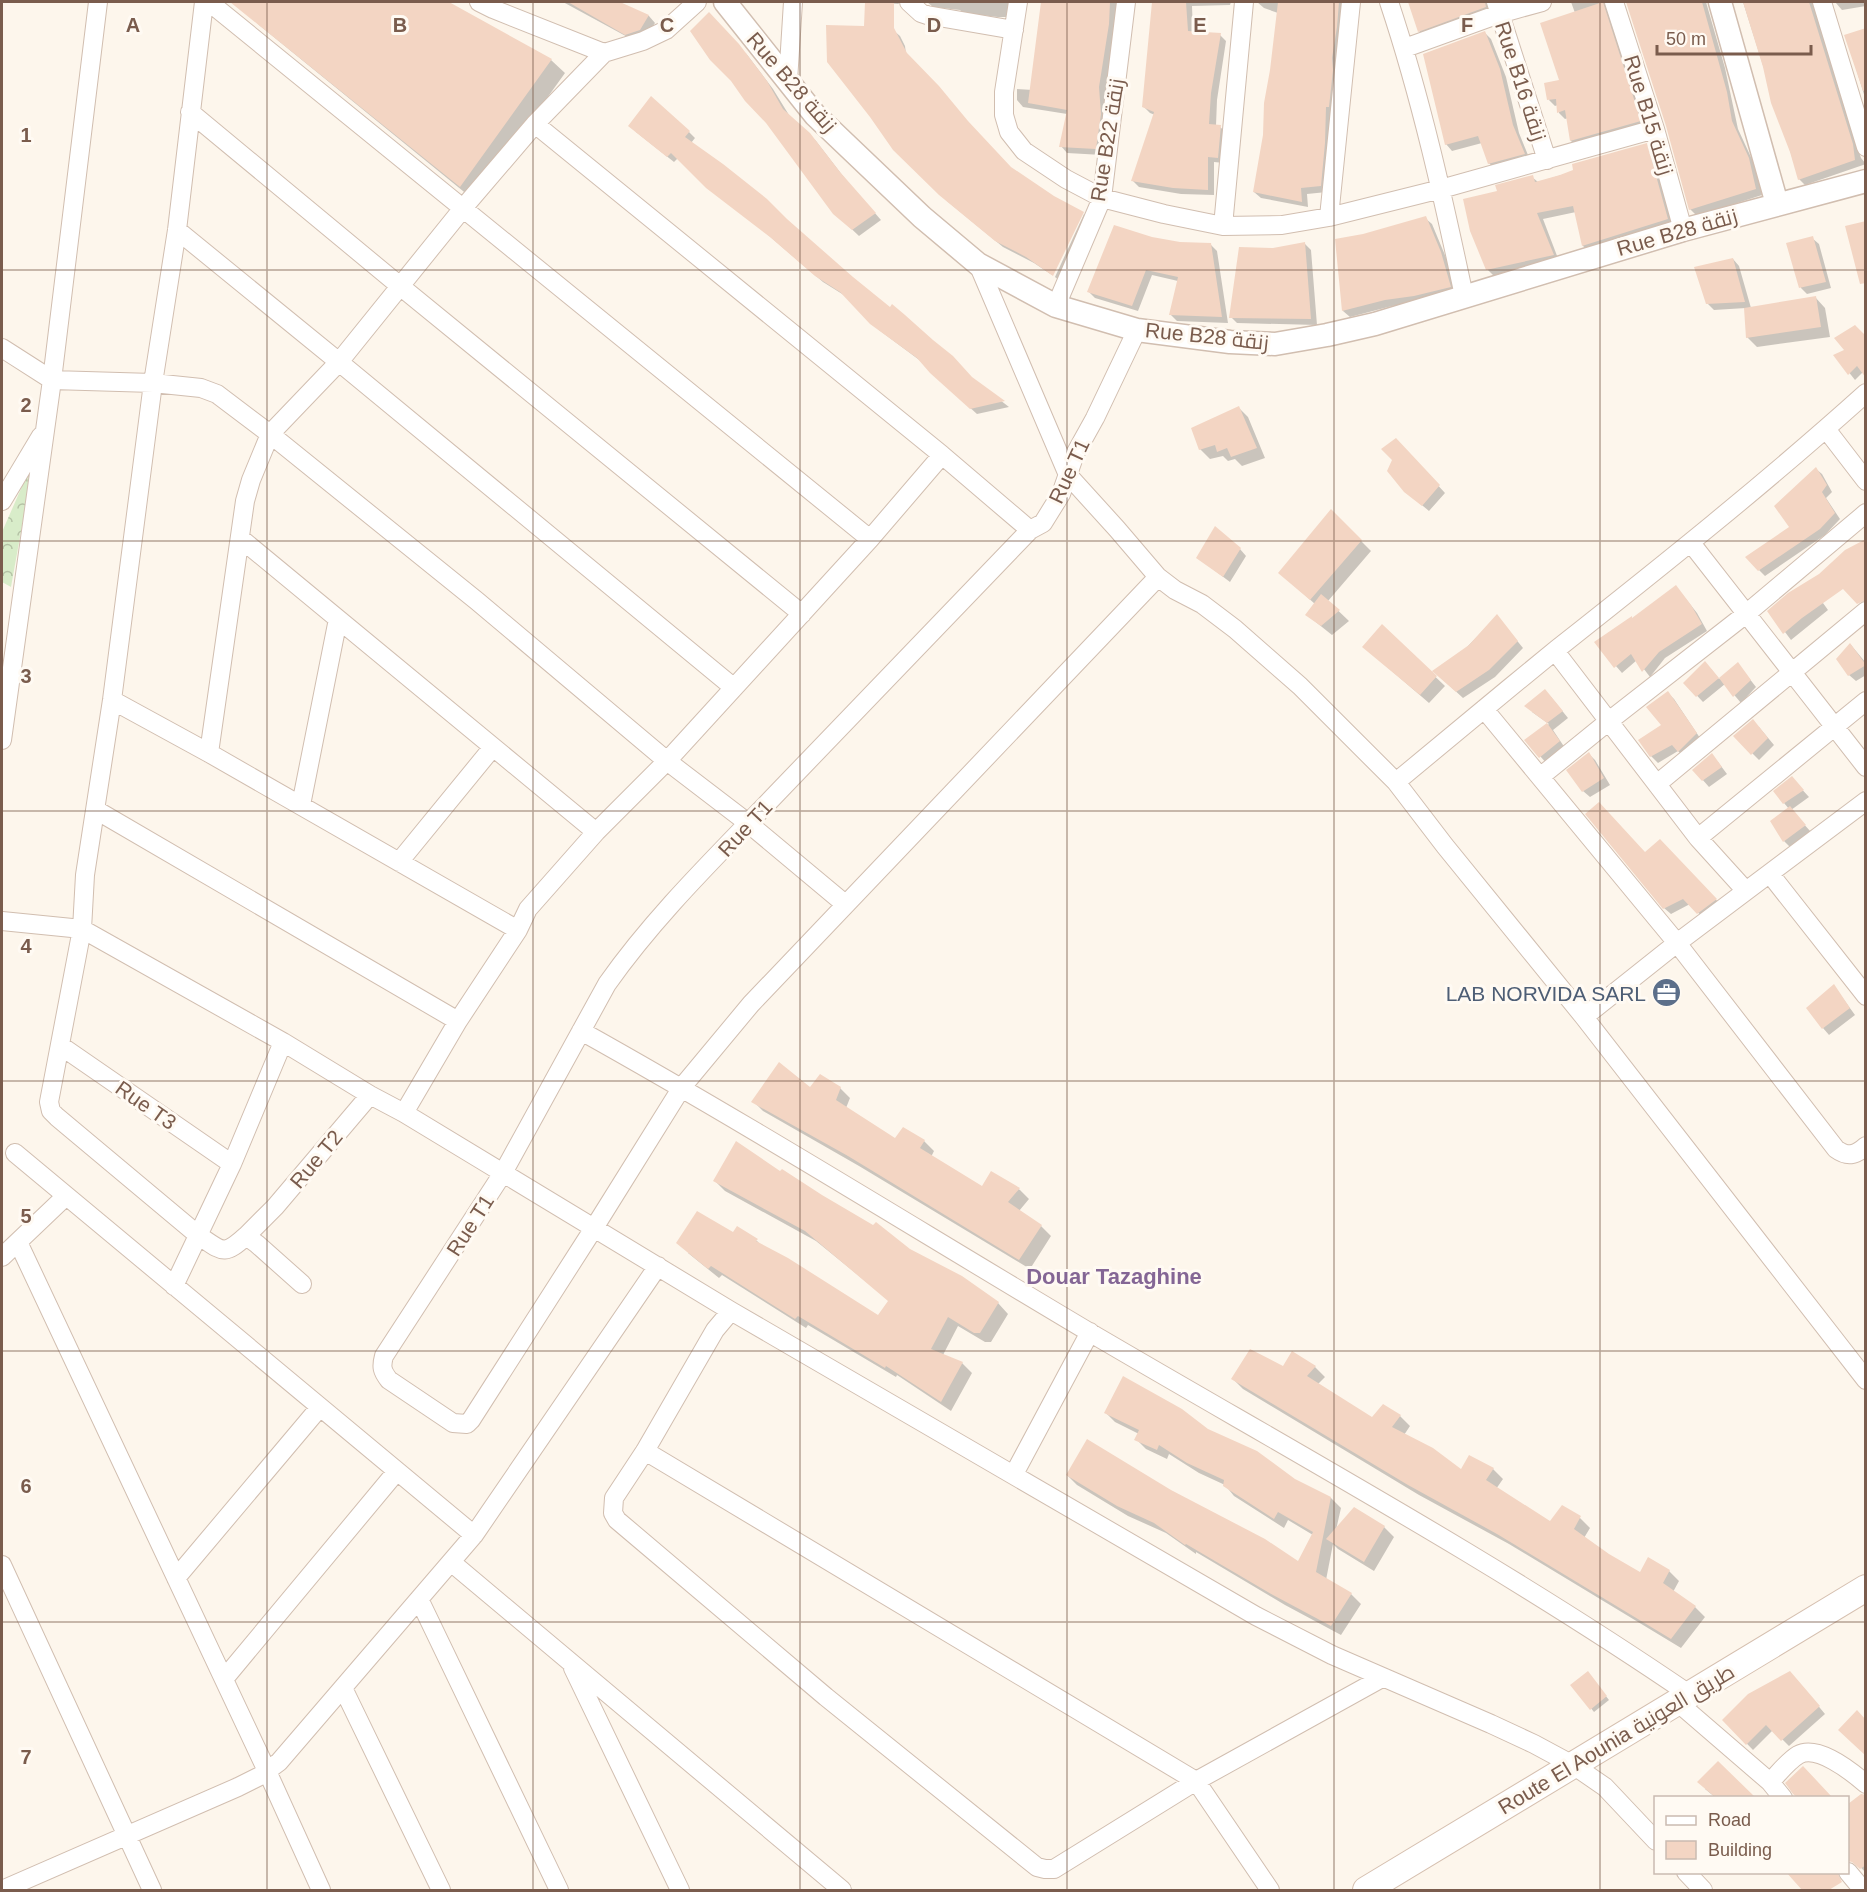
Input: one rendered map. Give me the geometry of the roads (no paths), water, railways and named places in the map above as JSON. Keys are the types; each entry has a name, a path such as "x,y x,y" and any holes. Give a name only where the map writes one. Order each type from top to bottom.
{"main road":[{"name":"Route El Aounia طريق العونية","path":"1366,1890 1866,1588"}],"street":[{"path":"2,740 52,380 98,2"},
{"path":"198,1235 51,1111 49,1102 82,928 85,875 112,700 153,383 177,230 204,2"},
{"path":"209,2 870,539"},
{"path":"479,2 604,53"},
{"path":"209,753 246,501 251,480 270,434 339,362 464,207 535,124 604,53 643,41 666,30 697,2"},
{"name":"Rue B28 زنقة","path":"725,2 815,114 922,217 978,264 1056,306 1137,330 1230,342 1275,344 1327,335 1375,324 1683,230 1866,181"},
{"path":"788,81 793,2"},
{"path":"909,2 921,13 927,15 1014,30"},
{"path":"1018,2 1004,92 1004,115 1009,132 1024,151 1066,179 1102,198 1223,226 1282,225 1329,218 1655,129"},
{"name":"Rue B22 زنقة","path":"1056,306 1102,198 1126,2"},
{"path":"1223,226 1244,2"},
{"path":"1329,218 1351,2"},
{"path":"1389,2 1405,48 1441,189 1464,296"},
{"path":"1405,48 1498,8 1542,2"},
{"name":"Rue B15 زنقة","path":"1614,2 1655,129 1683,230"},
{"path":"1720,2 1777,204"},
{"path":"1822,2 1866,147"},
{"name":"Rue B16 زنقة","path":"1498,8 1547,160"},
{"path":"190,112 802,614"},
{"path":"535,124 942,455 1030,530"},
{"path":"177,230 733,687"},
{"path":"978,264 1068,475 1158,577 1175,590 1202,604 1235,629 1300,686 1396,782 1584,1017 1866,1380"},
{"name":"Rue T1","path":"594,1228 476,1415 466,1424 453,1423 389,1380 381,1366 384,1356 503,1173 581,1031 627,955 748,823 1030,530 1043,523 1061,494 1075,454 1137,330"},
{"path":"2,348 52,380 153,383 201,388 217,394 477,601 667,760 748,823 845,904"},
{"path":"1396,782 1691,543 1866,393"},
{"path":"2,501 45,429"},
{"path":"1826,429 1866,481"},
{"path":"404,1113 458,1021 518,930 528,909 596,832 667,760 802,614 942,455"},
{"path":"1540,777 1746,614 1866,513"},
{"path":"240,538 596,832"},
{"path":"1691,543 1866,767"},
{"path":"594,1228 682,1087 751,1004 1158,577"},
{"path":"1657,784 1866,610"},
{"path":"300,805 338,619"},
{"path":"1555,651 1698,838 1746,891"},
{"path":"112,700 518,930"},
{"path":"1698,838 1866,702"},
{"path":"1484,709 1677,943 1836,1149 1841,1153 1852,1155 1866,1146"},
{"path":"399,862 493,747"},
{"path":"1584,1017 1677,943 1866,801"},
{"path":"96,810 458,1021"},
{"path":"1770,874 1866,996"},
{"path":"2,921 82,928 283,1042 731,1311 1256,1616 1332,1655 1491,1724 1573,1765 1605,1787 1654,1839"},
{"path":"581,1031 682,1087 1090,1332 1430,1528 1683,1697 1782,1796"},
{"path":"174,1286 231,1164 283,1042"},
{"name":"Rue T3","path":"61,1046 231,1164"},
{"name":"Rue T2","path":"198,1235 221,1250 233,1248 275,1207 370,1095"},
{"path":"15,1153 474,1535"},
{"path":"2,1257 66,1196"},
{"path":"246,1236 302,1284"},
{"path":"18,1242 321,1890"},
{"path":"2,1890 238,1787 267,1771 290,1750 474,1535 658,1266"},
{"path":"731,1311 716,1330 645,1451 614,1498 613,1513 617,1520 826,1697 1037,1867 1054,1869 1196,1781 1382,1678"},
{"path":"1014,1474 1090,1332"},
{"path":"176,1578 320,1407"},
{"path":"645,1451 1196,1781 1270,1890"},
{"path":"224,1679 397,1471"},
{"path":"452,1562 842,1890"},
{"path":"2,1565 152,1890"},
{"path":"419,1599 559,1890"},
{"path":"570,1661 680,1890"},
{"path":"343,1688 441,1890"},
{"path":"1770,1782 1797,1756 1807,1752 1816,1752 1866,1784"},
{"path":"1849,1873 1863,1890"},
{"path":"1688,1874 1703,1890"}],"place":[{"name":"LAB NORVIDA SARL","path":"1667,993"}],"district":[{"name":"Douar Tazaghine","path":"1114,1276"}]}
